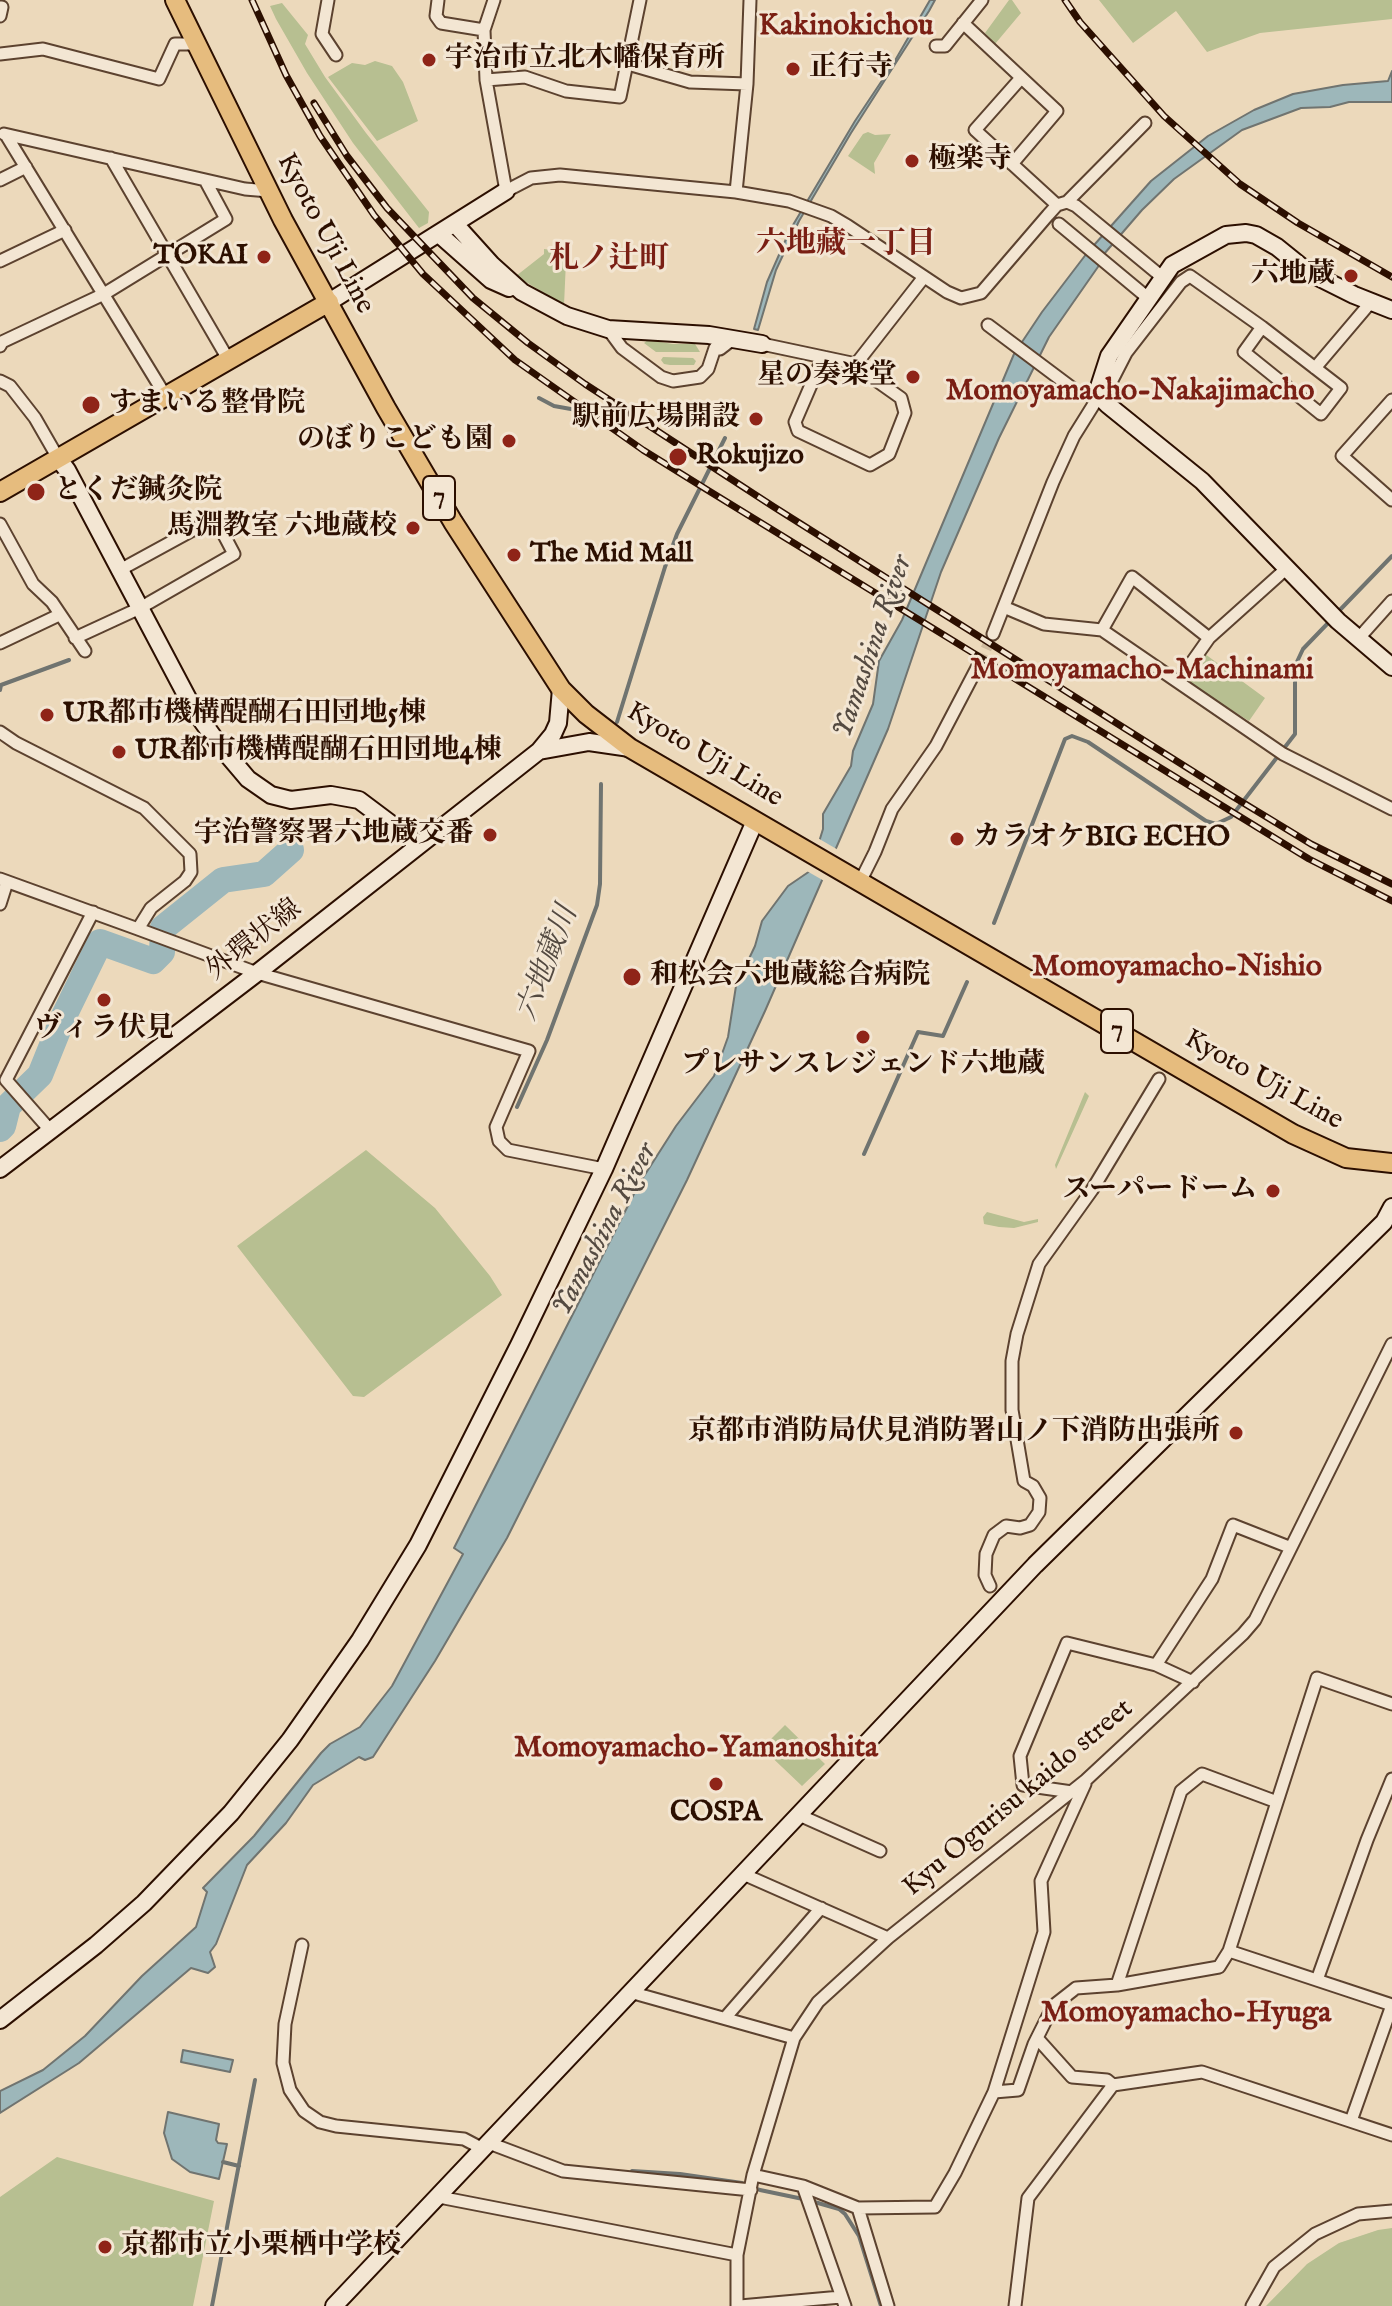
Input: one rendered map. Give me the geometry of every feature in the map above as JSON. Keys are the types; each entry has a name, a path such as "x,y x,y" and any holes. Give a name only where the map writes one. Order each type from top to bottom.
{"main road":[{"name":"Kyoto Uji Line","path":"175,0 269,191 453,522 561,689 586,714 630,748 1293,1134 1346,1158 1392,1163"},
{"path":"0,492 329,302"}],"street":[{"path":"328,0 322,34 336,55"},
{"path":"438,0 436,16 441,23 484,30"},
{"path":"494,0 484,30 486,80 506,191"},
{"path":"486,80 525,77 566,91 620,97 640,0"},
{"path":"736,192 747,84 750,0"},
{"path":"936,46 945,46 982,0"},
{"path":"0,7 0,16"},
{"path":"963,23 1057,111 1012,164"},
{"path":"0,54 43,49 159,79 175,44 195,44"},
{"path":"628,64 690,82 747,84"},
{"path":"1021,78 975,130 1012,164 1156,273"},
{"path":"329,302 506,191 531,178 560,175 736,192 798,204 866,237 947,292 961,298 981,293 1145,123"},
{"path":"3,134 205,180 269,191"},
{"path":"3,134 165,395"},
{"path":"111,158 228,359"},
{"path":"0,180 26,167"},
{"path":"0,346 2,342 104,294 226,219 205,180"},
{"path":"455,224 492,265 522,292"},
{"path":"1059,224 1148,298"},
{"path":"0,261 65,230"},
{"path":"439,234 491,280 522,292 567,316 608,329 739,340 762,344 856,364 901,398 905,413 889,454 870,465 798,431 795,422 823,357"},
{"path":"1099,396 1100,377 1109,356 1148,298 1156,273 1226,235 1256,235 1308,272 1392,310"},
{"path":"993,634 1074,436 1099,396 1108,388 1126,353 1181,282 1190,276 1262,327 1341,388 1321,414 1244,352 1262,327"},
{"path":"856,364 924,277"},
{"path":"1315,368 1371,302"},
{"path":"990,327 1070,386"},
{"path":"608,329 622,348 661,377 673,381 700,377 708,369 715,348 720,349 739,340"},
{"path":"0,381 10,386 35,418 67,470 194,710 220,746 257,786 271,795 291,800 331,795 353,797 373,808 419,845"},
{"path":"1099,396 1202,481 1335,618 1392,667"},
{"path":"1390,503 1342,456 1392,400"},
{"path":"75,638 140,608 234,554 215,518 118,571"},
{"path":"0,524 33,584 52,602 85,651"},
{"path":"1178,682 1209,638 1287,568"},
{"path":"1102,630 1132,577 1209,638"},
{"path":"1358,639 1392,601"},
{"path":"1006,608 1044,624 1102,630 1280,752 1392,809"},
{"path":"0,643 59,615"},
{"path":"855,879 875,852 892,809 936,746 979,664"},
{"name":"外環状線","path":"0,1169 257,973 539,751 558,723 561,689"},
{"path":"0,732 144,808 190,854 191,872 151,908 138,929"},
{"name":"外環状線","path":"539,751 589,742 630,748"},
{"path":"0,2020 84,1955 144,1903 231,1813 299,1727 360,1640 418,1545 604,1169 762,824"},
{"path":"0,904 4,881 257,973 529,1051 496,1127 499,1141 508,1150 604,1169"},
{"path":"50,1130 6,1080 93,912"},
{"path":"990,1586 985,1575 986,1554 994,1535 1006,1526 1020,1528 1030,1525 1039,1512 1040,1498 1033,1486 1024,1481 1012,1410 1012,1361 1017,1334 1039,1264 1092,1190 1159,1079"},
{"path":"334,2306 1035,1565 1384,1222 1392,1207"},
{"name":"Kyu Ogurisu kaido street","path":"739,2306 737,2255 741,2221 794,2038 818,2002 888,1938 1086,1780 1255,1620 1289,1547 1389,1359 1392,1344"},
{"path":"1156,1665 1212,1579 1233,1525 1289,1547"},
{"path":"1072,1792 1023,1785 1020,1756 1067,1643 1156,1665 1193,1682"},
{"path":"994,2092 1018,2090 1037,2038 1053,2006 1076,1988 1117,1985 1219,1967 1229,1951 1317,1678 1392,1704"},
{"path":"1117,1985 1181,1791 1202,1774 1277,1802"},
{"path":"1317,1980 1392,1779"},
{"path":"302,1945 285,2024 283,2063 290,2090 304,2111 320,2122 464,2139 563,2171 804,2188 858,2208 935,2207 994,2092 1044,1932 1041,1881 1086,1780"},
{"path":"799,1815 880,1851"},
{"path":"743,1874 888,1938"},
{"path":"725,2018 821,1908"},
{"path":"1229,1951 1392,2005 1351,2121"},
{"path":"630,1992 794,2038"},
{"path":"1037,2038 1072,2077 1107,2080 1113,2085"},
{"path":"1015,2306 1028,2198 1113,2085 1202,2072 1392,2135"},
{"path":"739,2306 843,2301 804,2188"},
{"path":"439,2197 737,2255"},
{"path":"858,2208 888,2306"},
{"path":"1252,2306 1274,2267 1315,2234 1358,2214 1392,2211"}],"green space":[{"path":"1009,0 1021,13 995,44 985,33"},
{"path":"1099,0 1392,0 1392,19 1260,33 1207,52 1176,11 1133,43"},
{"path":"282,3 308,35 305,44 325,77 429,212 428,223 419,228 353,143 276,19 270,6"},
{"path":"375,61 392,66 403,82 418,121 377,141 328,77 352,63 365,65"},
{"path":"863,134 891,134 874,163 875,174 848,156"},
{"path":"544,249 559,251 557,260 566,261 564,305 516,276 544,254"},
{"path":"648,340 695,344 700,352 656,352 644,343"},
{"path":"663,357 693,358 696,361 694,365 670,365 664,364 661,360"},
{"path":"1205,654 1265,698 1249,721 1190,684"},
{"path":"1085,1092 1089,1096 1056,1169 1055,1165"},
{"path":"366,1150 435,1208 502,1295 364,1397 353,1396 237,1246"},
{"path":"987,1212 1024,1222 1038,1219 1038,1222 1014,1228 999,1227 984,1224 983,1217"},
{"path":"785,1725 825,1764 802,1786 762,1748"},
{"name":"京都市立小栗栖中学校","path":"57,2157 214,2201 193,2306 0,2306 0,2197"},
{"path":"1392,2228 1392,2306 1266,2306 1307,2264 1339,2243"}],"water":[{"path":"930,0 935,0 799,221 776,270 758,330 754,329 767,282 790,230"},
{"path":"1392,71 1392,102 1349,102 1330,107 1301,108 1242,130 1174,179 1098,261 1100,264 1049,337 999,438 941,572 888,729 765,1011 687,1180 507,1538 435,1661 373,1757 365,1760 359,1757 313,1785 286,1823 247,1865 210,1952 215,1967 208,1973 191,1968 79,2063 0,2113 0,2091 43,2070 85,2036 142,1976 196,1927 207,1892 203,1888 254,1836 321,1753 330,1744 360,1727 392,1686 463,1554 454,1548 639,1184 676,1126 714,1076 728,1037 736,986 755,946 762,921 788,886 810,871 823,829 823,814 851,766 853,751 873,704 879,661 902,620 1014,354 1042,312 1087,253 1151,181 1208,136 1254,110 1293,94 1388,81"},
{"path":"183,2050 233,2060 230,2072 181,2062"},
{"path":"168,2112 219,2124 216,2140 227,2144 219,2179 190,2172 172,2159 164,2133"}],"pier":[{"path":"816,837 840,851 826,882 805,870"}],"waterway":[{"path":"539,398 554,406 582,411"},
{"path":"651,407 667,407"},
{"name":"六地蔵川","path":"617,722 677,534 725,438"},
{"path":"1336,614 1392,556"},
{"path":"994,923 1065,739 1072,736 1088,742 1206,821 1216,824 1231,817 1295,734 1295,666 1303,649 1330,621"},
{"path":"0,690 1,685 69,660"},
{"name":"六地蔵川","path":"517,1107 547,1040 597,905 601,784"},
{"path":"0,1129 8,1106 40,1075 63,1018 100,942 153,961 162,952 163,928 223,880 264,874 291,850"},
{"path":"864,1154 918,1032 943,1036 967,982"},
{"path":"212,2306 255,2080"},
{"path":"223,2162 239,2166"},
{"path":"632,2171 742,2183 803,2199"},
{"path":"811,2201 839,2209 845,2214 859,2236 881,2306"}],"tunnel":[{"path":"979,664 993,634"}],"railway":[{"path":"252,0 286,75 320,136 374,215 423,274 515,360 643,450 709,491 1309,859 1392,901"},
{"path":"1065,0 1080,22 1164,116 1240,184 1298,223 1392,277"},
{"path":"314,103 347,156 387,208 473,298 528,343 585,384 774,507 1232,796 1311,844 1392,884"}],"place":[{"name":"宇治市立北木幡保育所","path":"429,60"},
{"name":"正行寺","path":"793,69"},
{"name":"極楽寺","path":"912,161"},
{"name":"TOKAI","path":"264,257"},
{"name":"六地蔵","path":"1351,276"},
{"name":"星の奏楽堂","path":"913,377"},
{"name":"すまいる整骨院","path":"91,405"},
{"name":"駅前広場開設","path":"756,419"},
{"name":"のぼりこども園","path":"509,441"},
{"name":"Rokujizo","path":"678,457"},
{"name":"とくだ鍼灸院","path":"36,492"},
{"name":"馬淵教室 六地蔵校","path":"413,528"},
{"name":"The Mid Mall","path":"514,555"},
{"name":"UR都市機構醍醐石田団地5棟","path":"47,715"},
{"name":"UR都市機構醍醐石田団地4棟","path":"119,752"},
{"name":"宇治警察署六地蔵交番","path":"490,835"},
{"name":"カラオケBIG ECHO","path":"957,839"},
{"name":"和松会六地蔵総合病院","path":"632,977"},
{"name":"ヴィラ伏見","path":"104,1000"},
{"name":"プレサンスレジェンド六地蔵","path":"863,1037"},
{"name":"スーパードーム","path":"1273,1191"},
{"name":"京都市消防局伏見消防署山ノ下消防出張所","path":"1236,1433"},
{"name":"COSPA","path":"716,1784"},
{"name":"京都市立小栗栖中学校","path":"105,2247"}],"district":[{"name":"Kakinokichou","path":"846,28"},
{"name":"六地藏一丁目","path":"846,246"},
{"name":"札ノ辻町","path":"609,261"},
{"name":"Momoyamacho-Nakajimacho","path":"1130,393"},
{"name":"Momoyamacho-Machinami","path":"1142,672"},
{"name":"Momoyamacho-Nishio","path":"1177,969"},
{"name":"Momoyamacho-Yamanoshita","path":"696,1750"},
{"name":"Momoyamacho-Hyuga","path":"1186,2015"}],"water label":[{"name":"Yamashina River","path":"874,647"},
{"name":"Yamashina River","path":"606,1230"}]}
